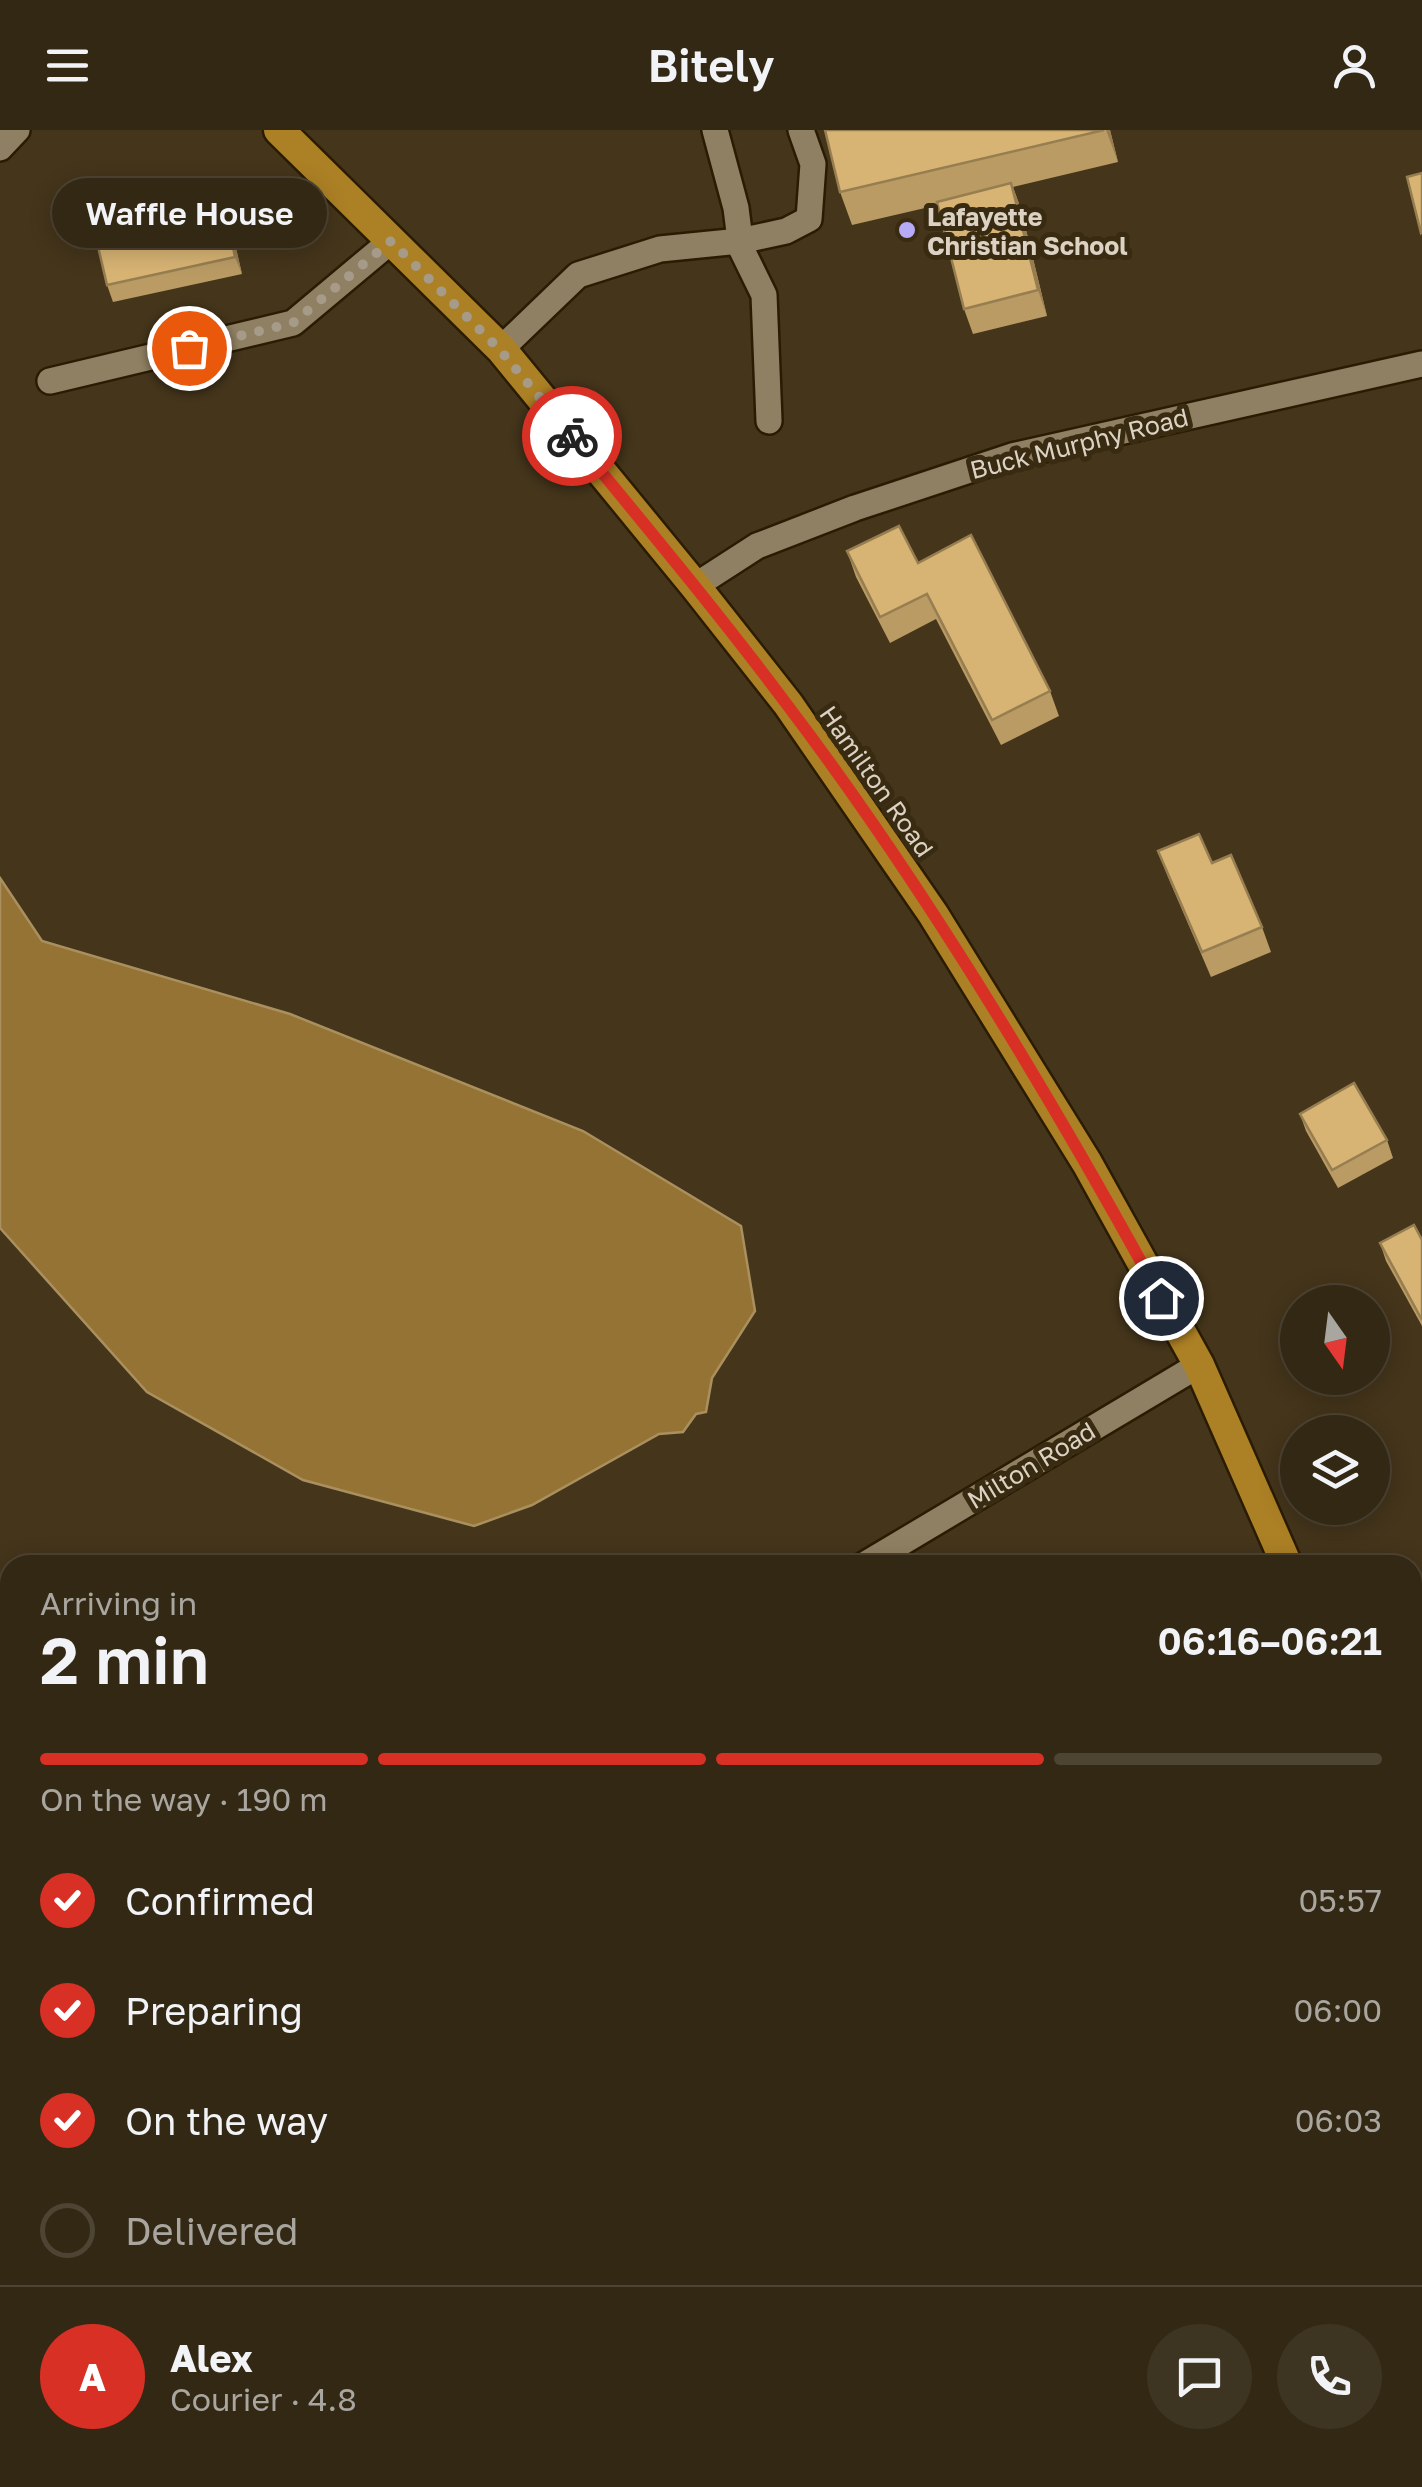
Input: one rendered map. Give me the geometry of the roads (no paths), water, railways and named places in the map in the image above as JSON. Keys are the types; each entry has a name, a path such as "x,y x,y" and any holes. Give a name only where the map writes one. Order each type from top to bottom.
{"highway":[{"name":"Hamilton Road","path":"279,130 500,350 788,704 933,914 1087,1162 1198,1365 1283,1555"}],"street":[{"path":"0,148 18,130"},
{"path":"715,130 736,208 740,241 764,296 769,421"},
{"path":"500,350 578,276 660,250 786,232 809,218 812,164 801,130"},
{"path":"50,381 293,323 391,241"},
{"name":"Buck Murphy Road","path":"695,586 757,546 855,508 1012,456 1422,364"},
{"name":"Milton Road","path":"881,1555 1198,1365"}],"place":[{"name":"Lafayette Christian School","path":"907,230"},
{"name":"Waffle House","path":"189,348"}]}
